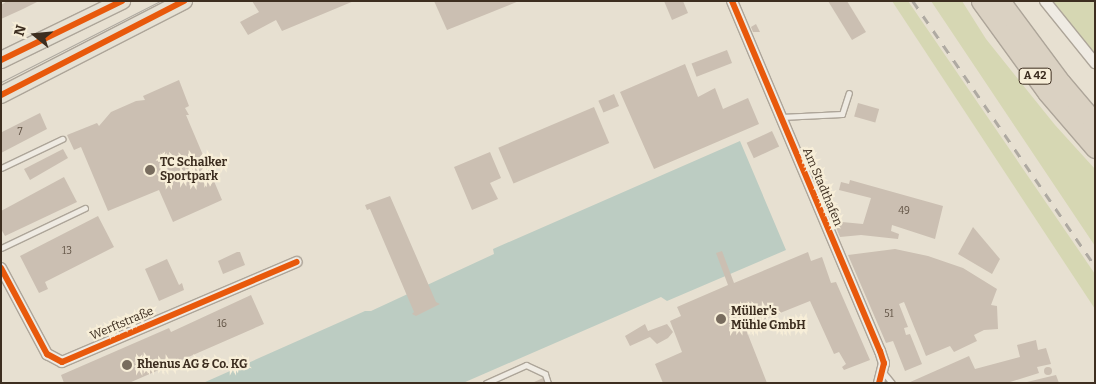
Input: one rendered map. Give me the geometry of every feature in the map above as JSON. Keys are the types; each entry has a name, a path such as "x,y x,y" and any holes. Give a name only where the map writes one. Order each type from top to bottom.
{"highway":[{"name":"A 42","path":"981,1 1047,92 1095,148"},
{"name":"A 42","path":"1000,1 1095,123"}],"main road":[{"path":"1,60 122,1"},
{"path":"1,95 184,1"}],"street":[{"name":"Am Stadthafen","path":"732,1 880,351 883,372"},
{"path":"1045,1 1095,63"},
{"name":"Werftstraße","path":"1,268 47,354 62,362 297,262"},
{"path":"879,383 883,372"}],"lane":[{"path":"780,117 842,114 849,93"},
{"path":"1,168 62,139"},
{"path":"1,248 85,208"},
{"path":"486,383 526,365 545,374 548,383"},
{"path":"883,372 892,383"}],"green space":[{"path":"892,1 908,1 1095,274 1095,309"},
{"path":"931,1 962,1 986,39 1055,125 1095,169 1095,246"},
{"path":"1048,1 1095,1 1095,57"}],"shaded area":[{"path":"740,141 786,250 667,301 661,297 463,383 203,383 365,311 371,311 494,254 493,249"}],"building":[{"path":"7,1 39,1 1,19 1,5"},
{"path":"252,1 354,1 282,31 276,20 248,35 240,22 259,12"},
{"path":"434,1 519,1 447,30"},
{"path":"664,1 683,1 688,13 672,20"},
{"path":"828,1 847,1 866,32 852,40"},
{"path":"756,24 760,32 753,32 751,27"},
{"path":"727,50 732,63 697,77 692,64"},
{"path":"685,64 698,97 715,88 723,109 748,98 759,124 654,169 620,92"},
{"name":"TC Schalker Sportpark","path":"179,80 189,106 185,108 189,115 186,115 222,200 173,222 159,190 108,211 81,147 74,150 67,135 97,123 99,126 111,112 136,101 145,100 143,96"},
{"path":"614,94 619,106 603,113 598,101"},
{"path":"858,103 879,109 875,123 854,116"},
{"path":"594,107 609,143 514,184 498,148"},
{"path":"40,113 47,129 1,153 2,132"},
{"path":"772,131 779,146 754,158 747,143"},
{"path":"63,149 68,158 30,180 24,169"},
{"path":"490,152 501,178 490,183 498,199 472,210 454,167"},
{"path":"64,177 77,202 5,236 1,229 1,211"},
{"path":"850,180 943,206 935,239 892,225 891,231 899,234 898,239 861,235 840,237 835,225 842,222 863,224 871,198 839,190 841,182 849,184"},
{"path":"390,196 436,302 440,304 416,316 412,314 414,312 370,209 367,210 365,205"},
{"path":"98,216 114,247 45,282 48,289 39,293 20,256"},
{"path":"973,227 1000,259 992,274 958,254"},
{"path":"895,249 928,256 963,268 997,289 991,305 997,306 998,329 984,330 974,335 977,341 954,352 950,346 926,356 904,302 899,304 908,327 904,328 906,335 910,334 922,364 905,371 893,341 886,343 848,255"},
{"name":"Müller's Mühle GmbH","path":"722,251 734,283 808,252 811,261 822,257 831,283 836,282 870,360 844,370 842,367 846,364 839,352 834,354 810,301 745,327 767,383 663,383 655,364 682,352 670,321 681,316 677,307 728,285 716,253"},
{"path":"240,252 245,265 223,274 218,261"},
{"path":"167,259 179,285 182,283 184,290 159,301 145,269"},
{"name":"Rhenus AG & Co. KG","path":"251,295 264,324 129,383 64,383 61,375 169,328 171,332"},
{"path":"645,324 648,331 667,324 673,332 668,338 657,344 650,337 630,346 625,336"},
{"path":"1036,340 1038,350 1046,348 1051,364 1037,367 1039,373 1007,383 908,383 969,356 975,369 1020,357 1017,345"},
{"path":"1048,367 1052,371 1048,375 1044,371"},
{"path":"1056,375 1059,383 1027,382"},
{"path":"543,378 545,383 532,383"}],"tram line":[{"path":"1,82 160,1"}],"railway":[{"path":"913,1 1095,266"}],"cycle path":[{"path":"1,60 122,1"},
{"path":"1,95 184,1"},
{"path":"732,1 880,351 884,363 879,383"},
{"path":"1,268 47,354 62,362 297,262"}],"place":[{"name":"TC Schalker Sportpark","path":"150,170"},
{"name":"Müller's Mühle GmbH","path":"721,319"},
{"name":"Rhenus AG & Co. KG","path":"127,365"}]}
